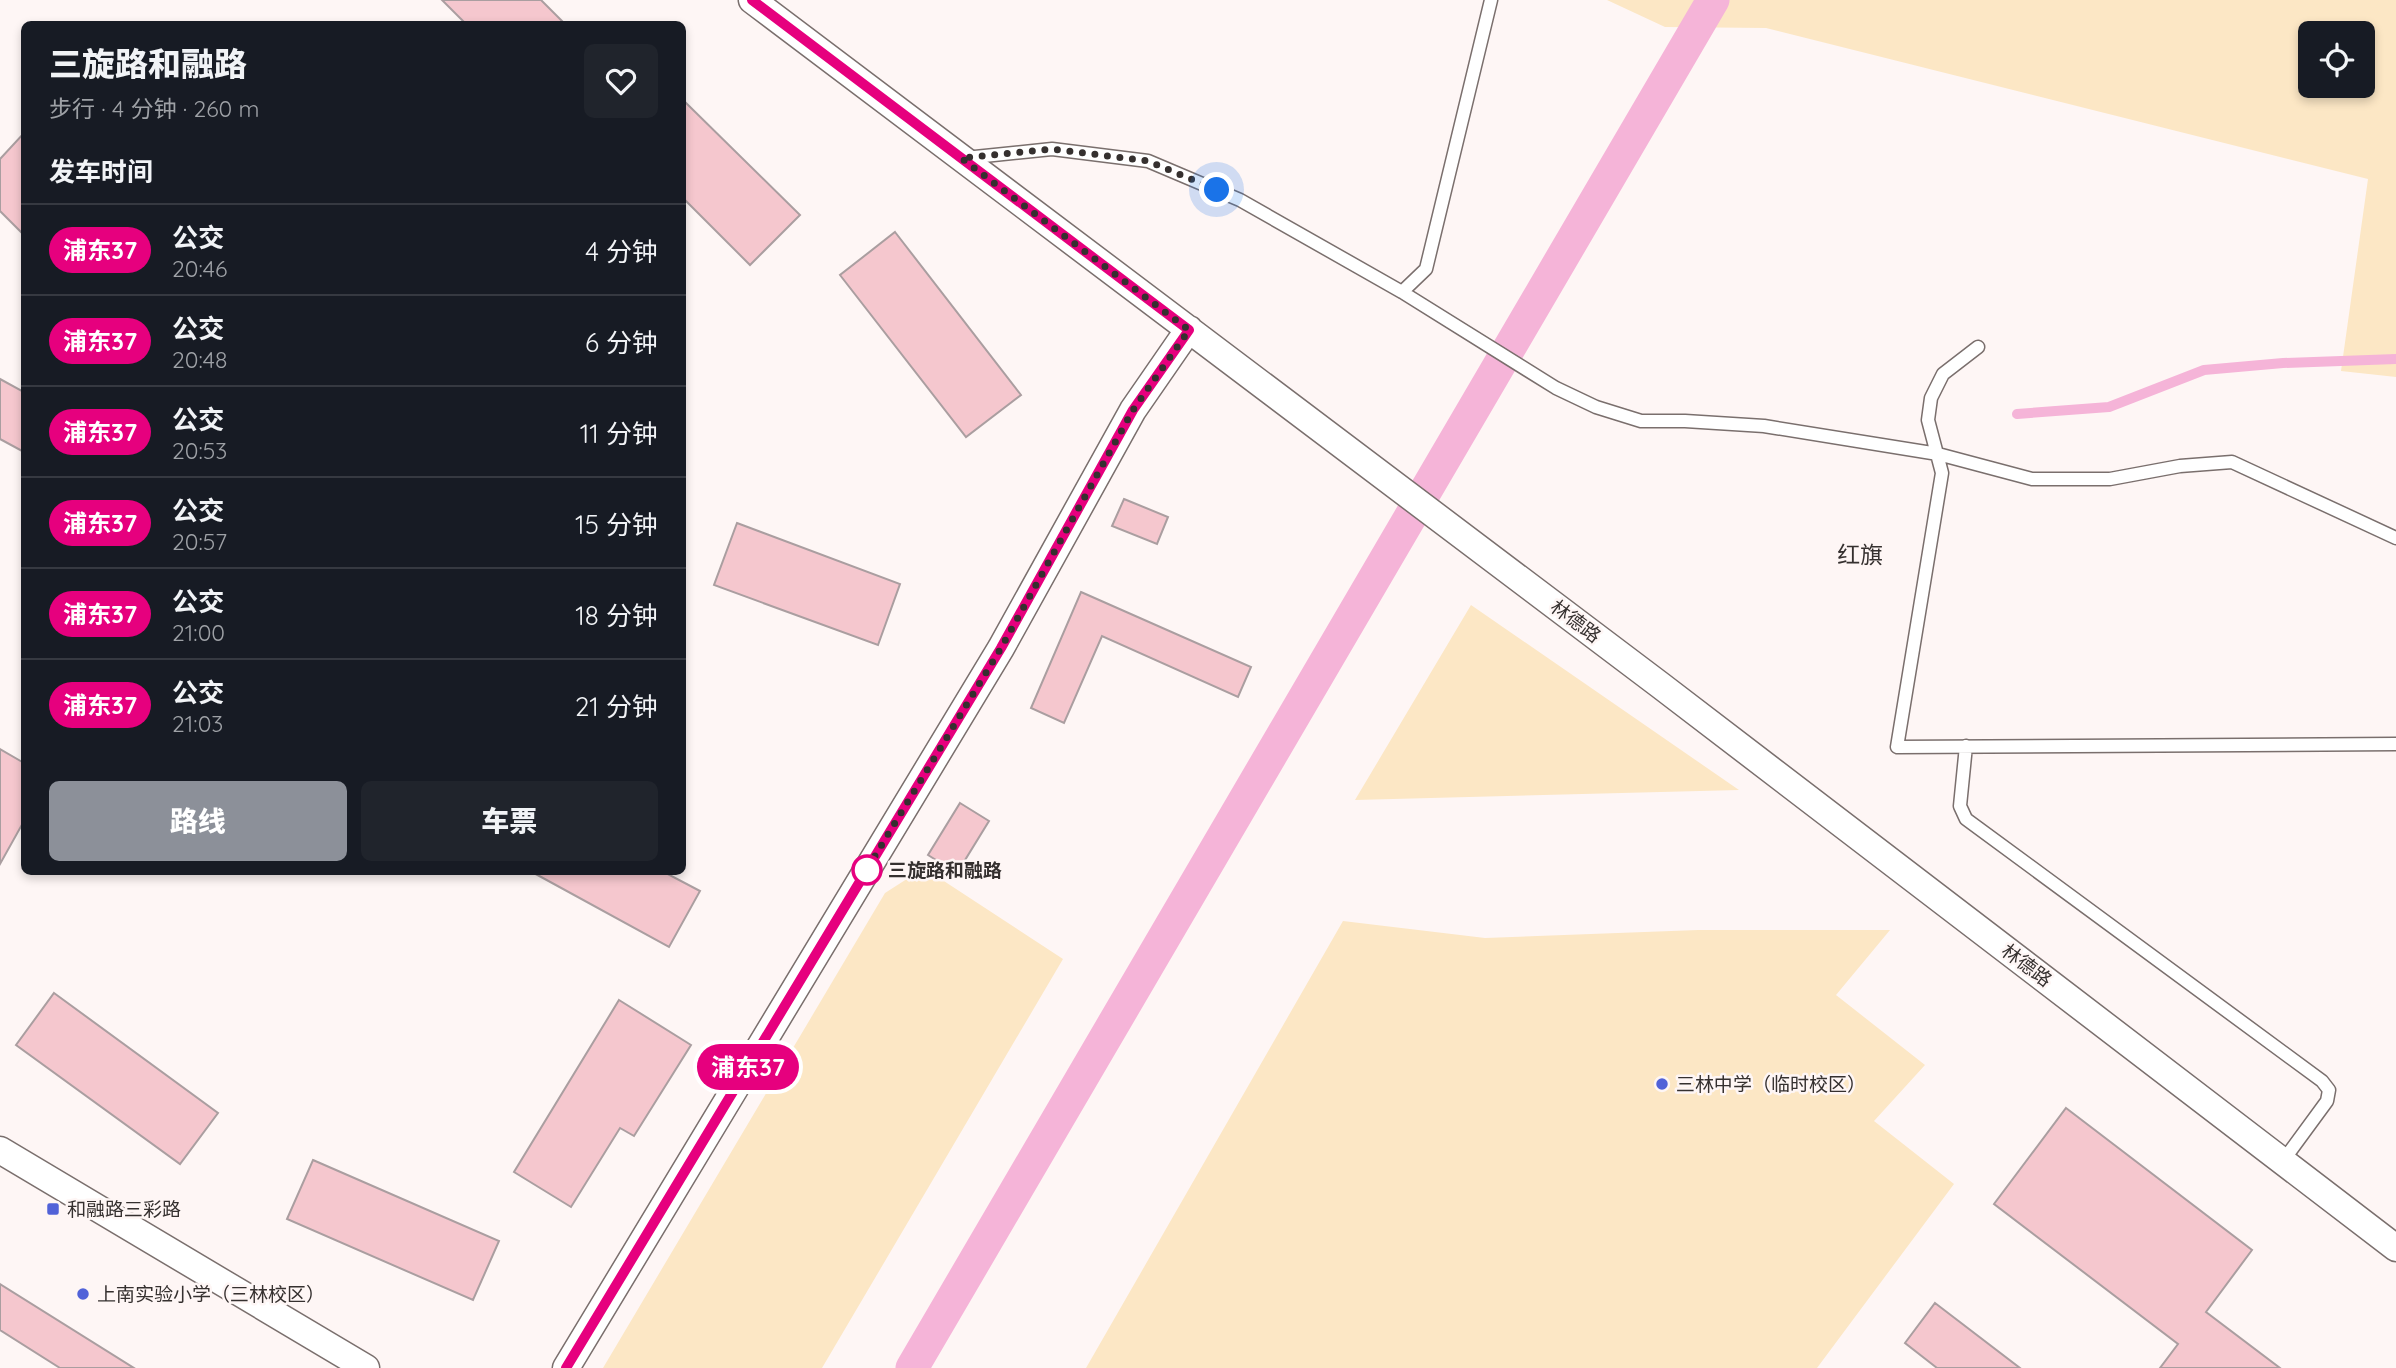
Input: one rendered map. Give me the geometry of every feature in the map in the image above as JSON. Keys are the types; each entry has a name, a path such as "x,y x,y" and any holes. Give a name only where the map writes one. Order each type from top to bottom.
{"street":[{"name":"林德路","path":"752,0 1660,685 2396,1248"},
{"path":"566,1368 1001,648 1133,410 1189,330"},
{"path":"0,1150 366,1368"}],"lane":[{"path":"1402,292 1426,269 1492,0"},
{"path":"961,158 1052,149 1148,161 1240,200 1402,292 1556,388 1596,407 1641,421 1764,426 1938,454 2032,479 2110,479 2180,466 2232,462 2396,538"},
{"path":"1978,347 1942,374 1931,398 1928,420 1942,473 1898,747 2396,744"},
{"path":"1966,746 1960,806 1966,819 2322,1081 2329,1090 2327,1101 2283,1161"}],"shaded area":[{"path":"1607,0 2396,0 2396,377 2341,371 2368,179 1766,28 1665,27"},
{"path":"1471,605 1739,790 1355,800"},
{"path":"924,868 1063,959 822,1368 603,1368 885,893"},
{"path":"1343,921 1485,938 1698,930 1890,930 1836,995 1925,1065 1874,1121 1954,1184 1817,1368 1086,1368"}],"building":[{"path":"442,0 541,0 562,21 463,21"},
{"path":"686,103 800,215 750,265 686,201"},
{"path":"21,136 21,232 0,211 0,159"},
{"path":"895,232 1021,395 966,437 840,275"},
{"path":"0,379 21,390 21,450 0,439"},
{"path":"1124,499 1168,517 1157,544 1112,526"},
{"path":"737,523 900,584 878,645 714,585"},
{"path":"1081,592 1251,667 1238,697 1102,636 1064,723 1031,708"},
{"path":"0,749 21,761 21,826 0,864"},
{"path":"960,803 989,821 957,873 928,855"},
{"path":"537,875 670,875 700,891 669,947"},
{"path":"54,993 218,1113 180,1164 16,1045"},
{"path":"619,1000 691,1045 634,1136 620,1128 571,1207 514,1172"},
{"path":"2066,1108 2252,1250 2206,1312 2280,1368 2160,1368 2178,1344 1994,1204"},
{"path":"313,1160 499,1241 473,1300 287,1219"},
{"path":"0,1284 134,1368 60,1368 0,1330"},
{"path":"1935,1303 2020,1368 1937,1368 1905,1343"}],"waterway":[{"path":"912,1368 1713,0"},
{"path":"2017,414 2109,407 2204,370 2283,363 2396,359"}],"bus line":[{"name":"浦东37","path":"566,1368 1001,648 1133,410 1189,330 752,0"}],"place":[{"name":"三旋路和融路","path":"867,870"},
{"name":"三林中学（临时校区）","path":"1662,1084"},
{"name":"和融路三彩路","path":"53,1209"},
{"name":"上南实验小学（三林校区）","path":"83,1294"}],"district":[{"name":"红旗","path":"1860,554"}],"route":[{"path":"867,870 861,879 1001,648 1133,410 1189,330 961,158 1052,149 1148,161 1217,190"}]}
